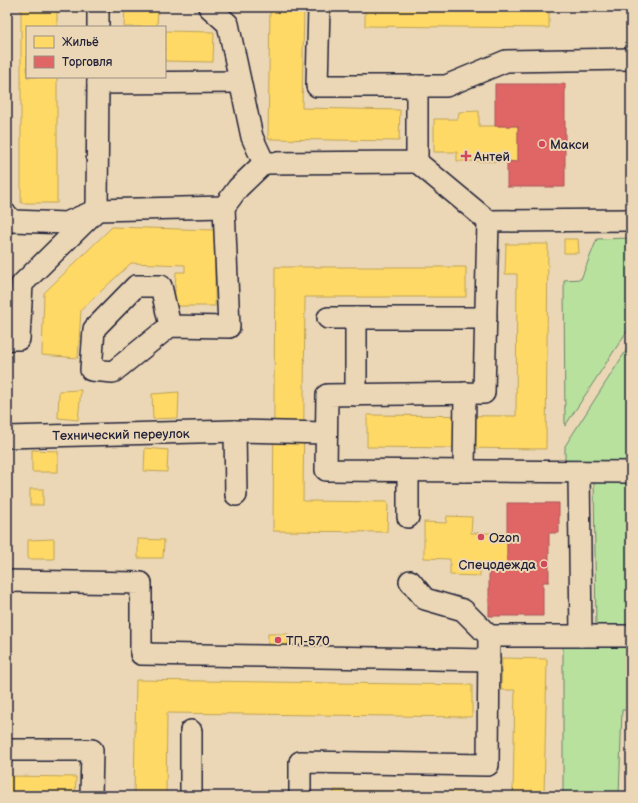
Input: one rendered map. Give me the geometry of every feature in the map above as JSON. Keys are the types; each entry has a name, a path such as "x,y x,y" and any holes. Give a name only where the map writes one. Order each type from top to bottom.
{"street":[{"path":"98,7 98,26"},
{"path":"209,7 228,24 252,137 264,163"},
{"path":"319,7 317,86 446,86 506,61 631,60"},
{"path":"7,339 19,339 22,284 97,210 98,80 240,82"},
{"path":"417,86 417,162"},
{"path":"170,326 229,328 224,207 238,188 264,163 417,162 488,221 631,220"},
{"path":"7,215 13,221 66,223 97,210 224,207"},
{"path":"488,221 484,393 327,395 326,470 631,472"},
{"path":"328,318 486,318"},
{"path":"356,318 356,395"},
{"path":"464,471 465,393"},
{"path":"235,432 236,495"},
{"name":"Технический переулок","path":"7,437 235,432 326,433"},
{"path":"408,471 408,517"},
{"path":"579,472 581,636"},
{"path":"7,581 141,583 141,654 489,660"},
{"path":"300,796 300,762 488,765 489,636 463,610 425,599 410,581"},
{"path":"489,636 631,636"},
{"path":"191,796 192,731"},
{"path":"7,750 92,750 91,796"}],"green space":[{"path":"631,238 631,325 565,426 564,280 581,279 597,239"},
{"path":"631,343 631,464 565,464 565,446"},
{"path":"631,481 631,629 596,629 594,482"},
{"path":"631,646 631,710 622,710 619,796 563,796 563,647"}],"building: Жильё":[{"path":"21,7 57,7 57,26 26,26 26,78 57,78 57,203 21,203"},
{"path":"125,7 158,7 157,26 124,26"},
{"path":"270,7 304,7 302,108 400,110 399,141 268,139"},
{"path":"365,7 549,7 549,28 365,26"},
{"path":"166,31 214,32 213,62 166,61"},
{"path":"479,111 479,126 518,126 518,162 457,161 457,152 434,152 434,119 458,119 459,112"},
{"path":"112,227 215,230 215,306 174,306 176,272 185,272 185,265 131,263 81,310 78,358 42,355 44,293"},
{"path":"564,239 578,239 579,253 564,253"},
{"path":"506,244 548,244 546,449 367,447 367,415 516,416 517,274 505,274"},
{"path":"275,267 466,267 466,297 305,297 303,501 388,502 387,532 273,531"},
{"path":"81,390 78,420 58,418 59,391"},
{"path":"179,392 178,418 153,419 152,394"},
{"path":"145,448 168,450 167,472 144,471"},
{"path":"32,450 58,451 58,472 32,472"},
{"path":"30,489 43,489 43,505 30,505"},
{"path":"447,516 472,517 471,533 507,533 507,569 480,569 480,576 450,575 450,559 424,558 424,522 446,523"},
{"path":"54,539 54,559 28,559 28,540"},
{"path":"138,539 164,540 163,558 138,558"},
{"name":"ТП-570","path":"268,634 288,634 288,646 268,646"},
{"path":"502,658 547,659 544,796 334,796 334,790 513,793 515,690 501,690"},
{"path":"136,680 472,685 472,717 167,713 166,796 134,796"},
{"path":"7,776 76,777 75,796 7,796"}],"building: Торговля":[{"name":"Макси","path":"495,84 565,84 565,187 507,187 507,161 518,162 518,126 495,126"},
{"path":"507,503 559,503 559,533 549,533 549,582 543,582 543,616 489,616 489,569 507,569"}],"place":[{"name":"Макси","path":"542,144"},
{"name":"Антей","path":"466,156"},
{"name":"Ozon","path":"481,537"},
{"name":"Спецодежда","path":"544,564"},
{"name":"ТП-570","path":"278,640"}]}
